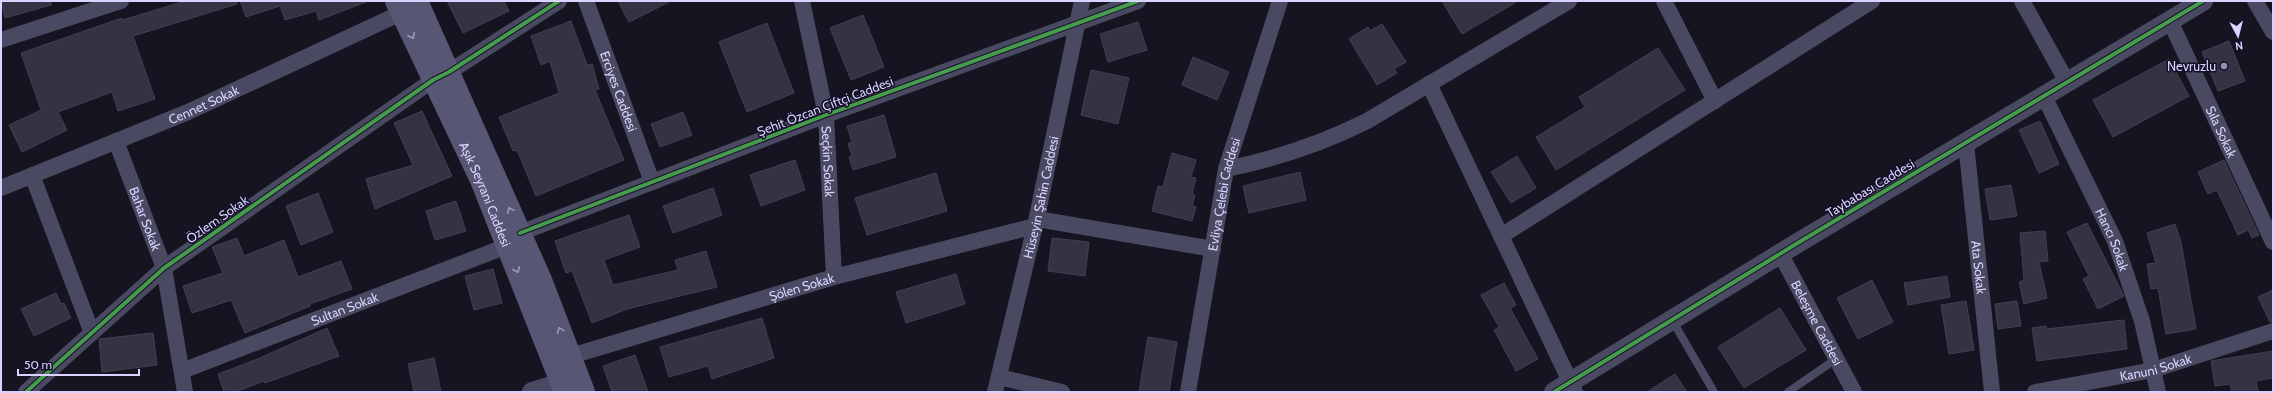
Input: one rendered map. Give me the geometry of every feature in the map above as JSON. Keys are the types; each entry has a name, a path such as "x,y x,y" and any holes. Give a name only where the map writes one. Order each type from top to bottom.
{"main road":[{"name":"Aşık Seyrani Caddesi","path":"405,5 441,76 481,180 514,240 572,386"}],"street":[{"path":"1,40 121,1"},
{"name":"Özlem Sokak","path":"26,392 164,268 441,76 559,1"},
{"name":"Erciyes Caddesi","path":"586,1 652,182"},
{"name":"Seçkin Sokak","path":"802,1 826,115 834,277"},
{"name":"Hüseyin Şahin Caddesi","path":"997,384 1036,222 1082,1"},
{"name":"Şehit Özcan Çiftçi Caddesi","path":"514,240 652,182 826,115 1138,1"},
{"name":"Evliya Çelebi Caddesi","path":"1188,392 1226,169 1280,1"},
{"path":"1226,169 1281,156 1338,136 1367,121 1569,1"},
{"path":"1664,1 1715,101"},
{"path":"1502,236 1872,1"},
{"path":"2022,1 2067,82"},
{"path":"2255,1 2273,32"},
{"name":"Taybabası Caddesi","path":"1554,392 1573,387 1672,320 1780,253 2170,21 2199,2"},
{"name":"Cennet Sokak","path":"1,188 188,112 405,5"},
{"name":"Sıla Sokak","path":"2170,21 2273,242"},
{"path":"1429,84 1573,387"},
{"name":"Hancı Sokak","path":"2044,96 2115,241 2142,321 2158,392"},
{"name":"Bahar Sokak","path":"116,141 164,268 185,392"},
{"name":"Ata Sokak","path":"1966,143 1992,392"},
{"path":"32,175 92,333"},
{"path":"1036,222 1213,249"},
{"name":"Şölen Sokak","path":"562,358 834,277 1036,222"},
{"name":"Sultan Sokak","path":"182,371 514,240"},
{"name":"Beleşme Caddesi","path":"1780,253 1854,392"},
{"name":"Kanuni Sokak","path":"2035,392 2153,370 2273,331"},
{"path":"997,384 1062,392"},
{"path":"532,392 572,386"}],"lane":[{"path":"1672,320 1714,392"},
{"path":"1788,392 1836,359"}],"building":[{"path":"1,1 51,1 51,5 5,18"},
{"path":"185,1 237,1 237,4 133,36 155,99 118,111 112,92 58,112 67,130 22,152 9,125 41,110 21,53 122,18 123,20"},
{"path":"240,1 366,2 319,20 316,11 285,20 280,6 246,17"},
{"path":"447,1 504,1 509,11 463,33"},
{"path":"618,1 671,1 629,22"},
{"path":"1442,1 1518,1 1462,34"},
{"path":"863,15 884,67 851,80 830,28"},
{"path":"571,21 587,65 592,64 599,89 595,90 624,160 536,196 517,150 513,151 499,117 559,93 550,61 541,65 531,36"},
{"path":"1138,22 1147,50 1108,62 1100,34"},
{"path":"767,23 794,93 747,112 719,42"},
{"path":"1382,24 1406,62 1394,69 1397,73 1377,85 1349,39 1368,27 1370,31"},
{"name":"Nevruzlu","path":"2229,41 2245,81 2218,91 2202,52"},
{"path":"1658,48 1685,90 1556,170 1536,137 1585,107 1579,97"},
{"path":"1193,57 1229,72 1217,100 1182,85"},
{"path":"2169,59 2189,96 2113,137 2093,100"},
{"path":"1091,70 1129,78 1118,124 1081,115"},
{"path":"422,111 452,176 375,209 366,179 413,165 394,123"},
{"path":"683,112 692,135 660,147 651,124"},
{"path":"884,115 896,157 853,170 849,157 852,156 848,144 852,142 847,126"},
{"path":"2040,121 2059,164 2039,173 2019,130"},
{"path":"1172,153 1196,160 1191,177 1196,178 1192,194 1195,195 1192,206 1196,207 1192,221 1152,211 1158,186 1163,187"},
{"path":"1517,156 1536,188 1511,203 1491,172"},
{"path":"795,160 805,190 761,206 750,175"},
{"path":"2224,160 2259,235 2252,238 2248,230 2238,235 2217,190 2208,194 2198,172"},
{"path":"1300,172 1306,200 1249,213 1243,186"},
{"path":"936,173 947,211 867,235 855,198"},
{"path":"2011,185 2017,216 1990,220 1985,189"},
{"path":"713,188 722,215 673,233 663,206"},
{"path":"318,193 333,232 301,245 286,206"},
{"path":"456,201 466,231 435,240 426,211"},
{"path":"629,215 640,247 604,260 613,285 678,270 675,260 706,251 717,287 627,309 592,323 572,271 566,273 555,241"},
{"path":"2087,223 2124,296 2098,309 2083,279 2089,276 2067,232"},
{"path":"2175,224 2181,242 2196,329 2166,334 2158,288 2151,289 2147,264 2156,263 2147,233"},
{"path":"2045,231 2048,261 2039,262 2047,298 2024,304 2019,282 2024,280 2020,233"},
{"path":"237,238 244,256 284,240 298,277 341,261 352,289 310,304 310,306 245,333 231,300 192,313 183,286 223,273 212,247"},
{"path":"1052,238 1089,242 1085,276 1048,271"},
{"path":"493,269 502,303 474,310 465,276"},
{"path":"956,274 965,304 906,323 896,292"},
{"path":"1947,276 1950,297 1908,305 1904,283"},
{"path":"1872,280 1893,322 1858,339 1837,298"},
{"path":"1504,283 1516,305 1510,308 1538,359 1516,371 1494,330 1499,327 1481,295"},
{"path":"2273,290 2273,322 2270,322 2258,297"},
{"path":"56,293 61,304 64,303 71,318 34,336 21,309"},
{"path":"1966,301 1974,350 1949,354 1941,305"},
{"path":"2017,301 2021,326 1998,329 1995,304"},
{"path":"1780,308 1806,350 1744,388 1718,347"},
{"path":"762,318 774,358 712,379 708,366 669,377 660,347"},
{"path":"2124,320 2127,349 2037,361 2032,328 2046,326 2047,329"},
{"path":"327,328 339,356 265,383 264,381 235,392 224,392 218,374 255,360"},
{"path":"153,333 157,365 102,372 99,339"},
{"path":"1148,337 1177,342 1169,392 1139,392"},
{"path":"2273,351 2273,378 2256,381 2258,392 2232,392 2230,384 2215,386 2211,361"},
{"path":"635,355 648,392 612,392 603,366"},
{"path":"434,358 441,392 414,392 408,364"},
{"path":"1675,374 1687,392 1647,392"}],"cycle path":[{"path":"26,392 164,268 433,80 449,72 559,1"},
{"path":"520,233 826,115 1138,1"},
{"path":"1554,392 1796,244 2203,1"}],"place":[{"name":"Nevruzlu","path":"2224,66"}]}
